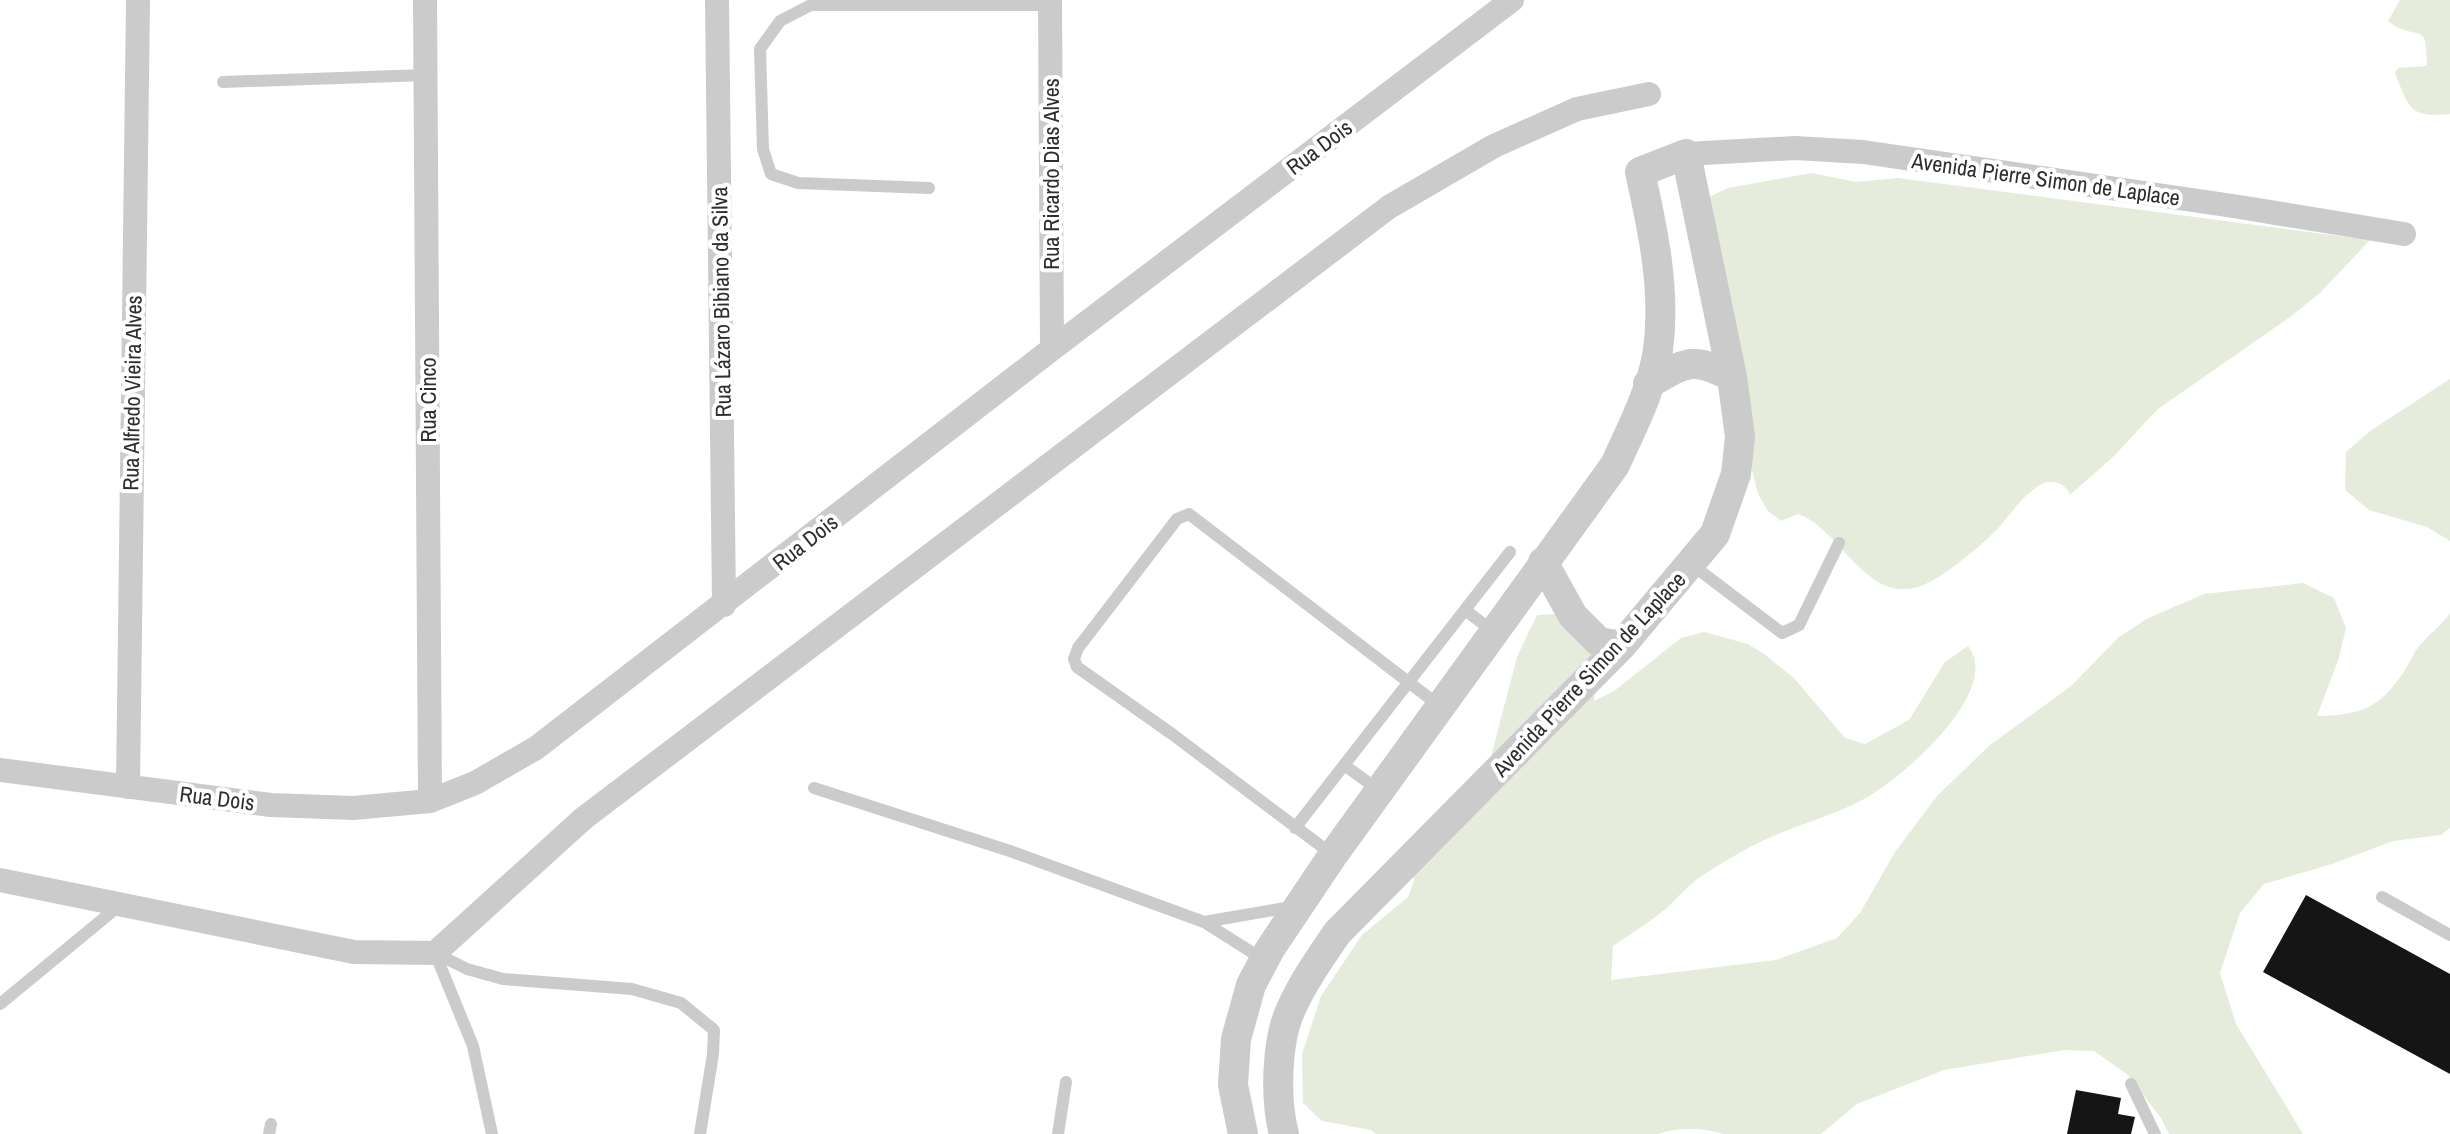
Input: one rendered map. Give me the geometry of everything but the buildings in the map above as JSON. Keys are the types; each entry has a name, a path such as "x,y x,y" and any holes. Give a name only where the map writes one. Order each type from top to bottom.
{"street":[{"name":"Rua Alfredo Vieira Alves","path":"128,787 138,0"},
{"name":"Rua Cinco","path":"425,0 430,801"},
{"name":"Rua Lázaro Bibiano da Silva","path":"717,0 724,605"},
{"name":"Rua Dois","path":"0,770 271,805 353,808 430,801 475,783 536,748 1052,349 1512,0"},
{"name":"Rua Ricardo Dias Alves","path":"1050,2 1052,349"},
{"path":"0,880 354,952 435,953 584,818 1389,207 1494,146 1577,109 1649,94"},
{"name":"Avenida Pierre Simon de Laplace","path":"1243,1134 1233,1085 1236,1039 1251,985 1264,960 1333,855 1615,465 1641,406 1657,350 1659,288 1654,233 1640,172 1686,154 1795,148 1863,152 2404,234"},
{"name":"Avenida Pierre Simon de Laplace","path":"1284,1134 1278,1078 1289,1012 1309,974 1337,933 1621,646 1715,534 1736,474 1740,437 1732,377 1686,154"},
{"path":"1648,384 1689,363 1706,363 1732,377"},
{"path":"1543,562 1573,616 1599,642 1621,646"},
{"path":"1236,1039 1283,1042"}],"lane":[{"path":"929,188 798,183 771,174 763,149 760,49 780,21 811,5 1050,2"},
{"path":"223,82 425,75"},
{"path":"1333,855 1077,667 1074,659 1078,648 1177,519 1189,514 1441,707"},
{"path":"1691,564 1782,633 1799,625 1839,543"},
{"path":"1295,828 1510,552"},
{"path":"1465,610 1494,632"},
{"path":"1344,765 1380,791"},
{"path":"814,788 1010,851 1204,922 1264,960"},
{"path":"2382,897 2450,935"},
{"path":"0,1004 120,905"},
{"path":"1204,922 1299,906"},
{"path":"435,953 473,1046 492,1134"},
{"path":"435,953 467,969 503,979 632,989 681,1003 714,1030 700,1134"},
{"path":"1058,1134 1066,1082"},
{"path":"2131,1084 2155,1134"}],"green space":[{"path":"2400,0 2450,0 2450,114 2418,112 2404,95 2395,73 2398,68 2427,66 2427,51 2422,36 2388,21"},
{"path":"1812,173 1856,182 1898,178 2370,240 2320,293 2290,317 2158,409 2114,456 2070,495 2058,483 2040,485 1985,541 1950,569 1918,587 1899,589 1868,575 1813,522 1798,514 1781,521 1768,511 1758,494 1731,387 1709,197 1728,188"},
{"path":"2450,379 2450,541 2427,527 2369,510 2345,490 2346,452 2370,431"},
{"path":"2303,583 2334,598 2346,628 2339,658 2317,716 2356,712 2376,703 2394,685 2419,646 2450,613 2450,828 2441,835 2393,841 2332,864 2264,884 2240,913 2220,973 2236,1024 2303,1134 2169,1134 2161,1118 2128,1075 2094,1051 2065,1050 1944,1070 1857,1104 1821,1134 1723,1134 1691,1129 1659,1134 1376,1134 1371,1130 1322,1121 1303,1103 1302,1054 1321,996 1362,935 1408,897 1414,881 1411,863 1489,764 1517,657 1537,615 1557,614 1589,639 1597,671 1594,701 1614,691 1681,638 1704,632 1748,644 1764,654 1794,678 1845,738 1865,744 1909,720 1945,662 1968,646 1975,665 1972,686 1960,709 1922,754 1864,799 1756,844 1701,876 1662,912 1613,946 1611,980 1776,960 1837,938 1860,913 1895,852 1937,796 1990,745 2071,686 2119,637 2148,618 2204,594"}]}
